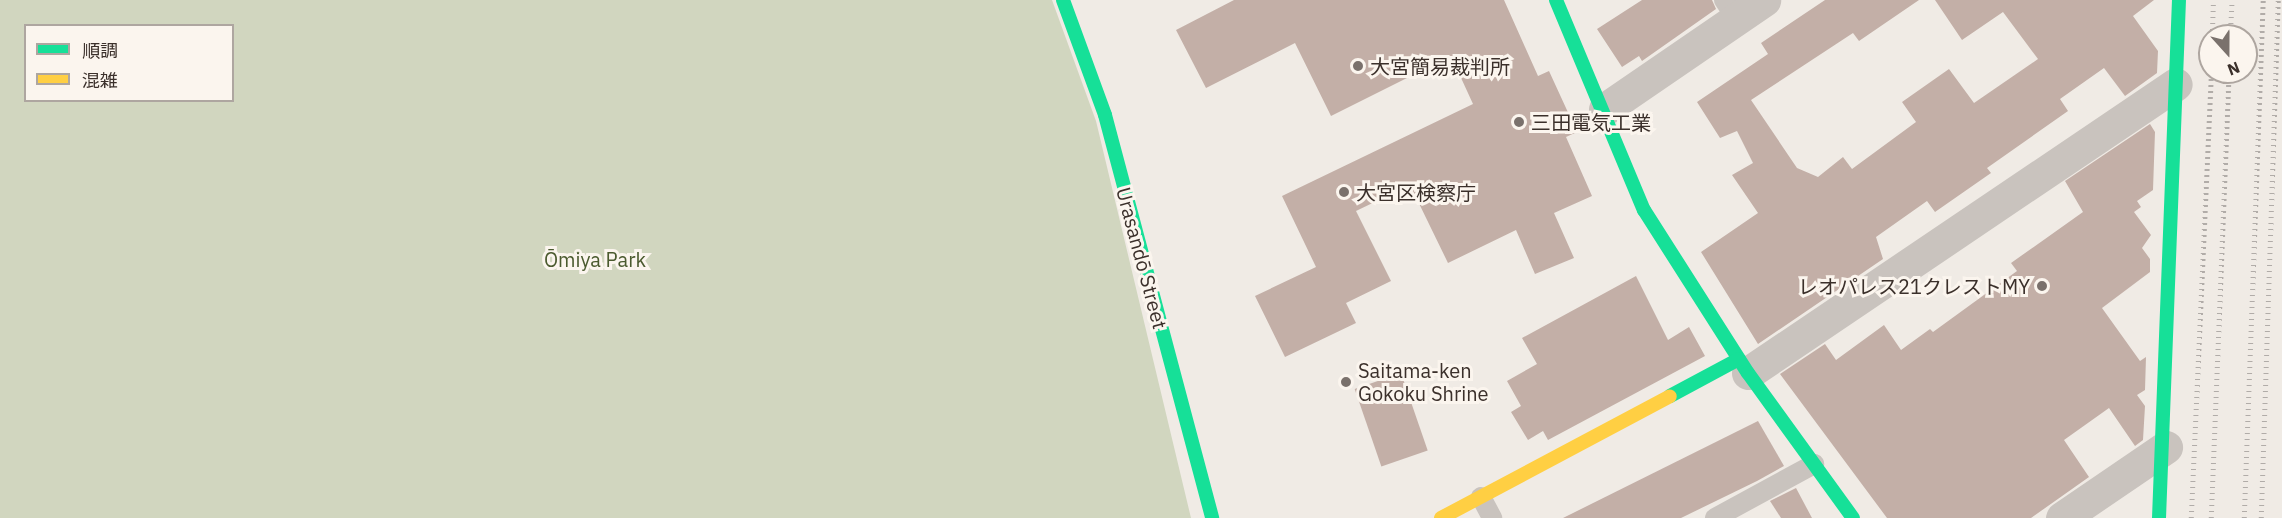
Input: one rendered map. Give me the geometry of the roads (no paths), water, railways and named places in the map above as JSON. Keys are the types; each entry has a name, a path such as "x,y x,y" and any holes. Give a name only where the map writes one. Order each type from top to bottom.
{"street":[{"name":"Urasandō Street","path":"1063,0 1105,116 1212,518"},
{"path":"1556,0 1605,109 1644,210 1743,366 1853,518"},
{"path":"1605,109 1730,9 1764,0"},
{"path":"2159,518 2166,447 2177,2"},
{"path":"1440,518 1743,366 2176,84"},
{"path":"2062,518 2166,447"}],"lane":[{"path":"1715,518 1814,464"},
{"path":"1481,497 1492,518"}],"railway":[{"path":"2212,24 2213,0"},
{"path":"2231,24 2232,0"},
{"path":"2244,518 2263,0"},
{"path":"2261,518 2278,0"},
{"path":"2191,518 2210,84"},
{"path":"2211,518 2229,84"}],"place":[{"name":"大宮簡易裁判所","path":"1358,66"},
{"name":"三田電気工業","path":"1519,122"},
{"name":"大宮区検察庁","path":"1344,192"},
{"name":"レオパレス21クレストMY","path":"2042,286"},
{"name":"Saitama-ken Gokoku Shrine","path":"1346,382"}],"park label":[{"name":"Ōmiya Park","path":"595,259"}]}
